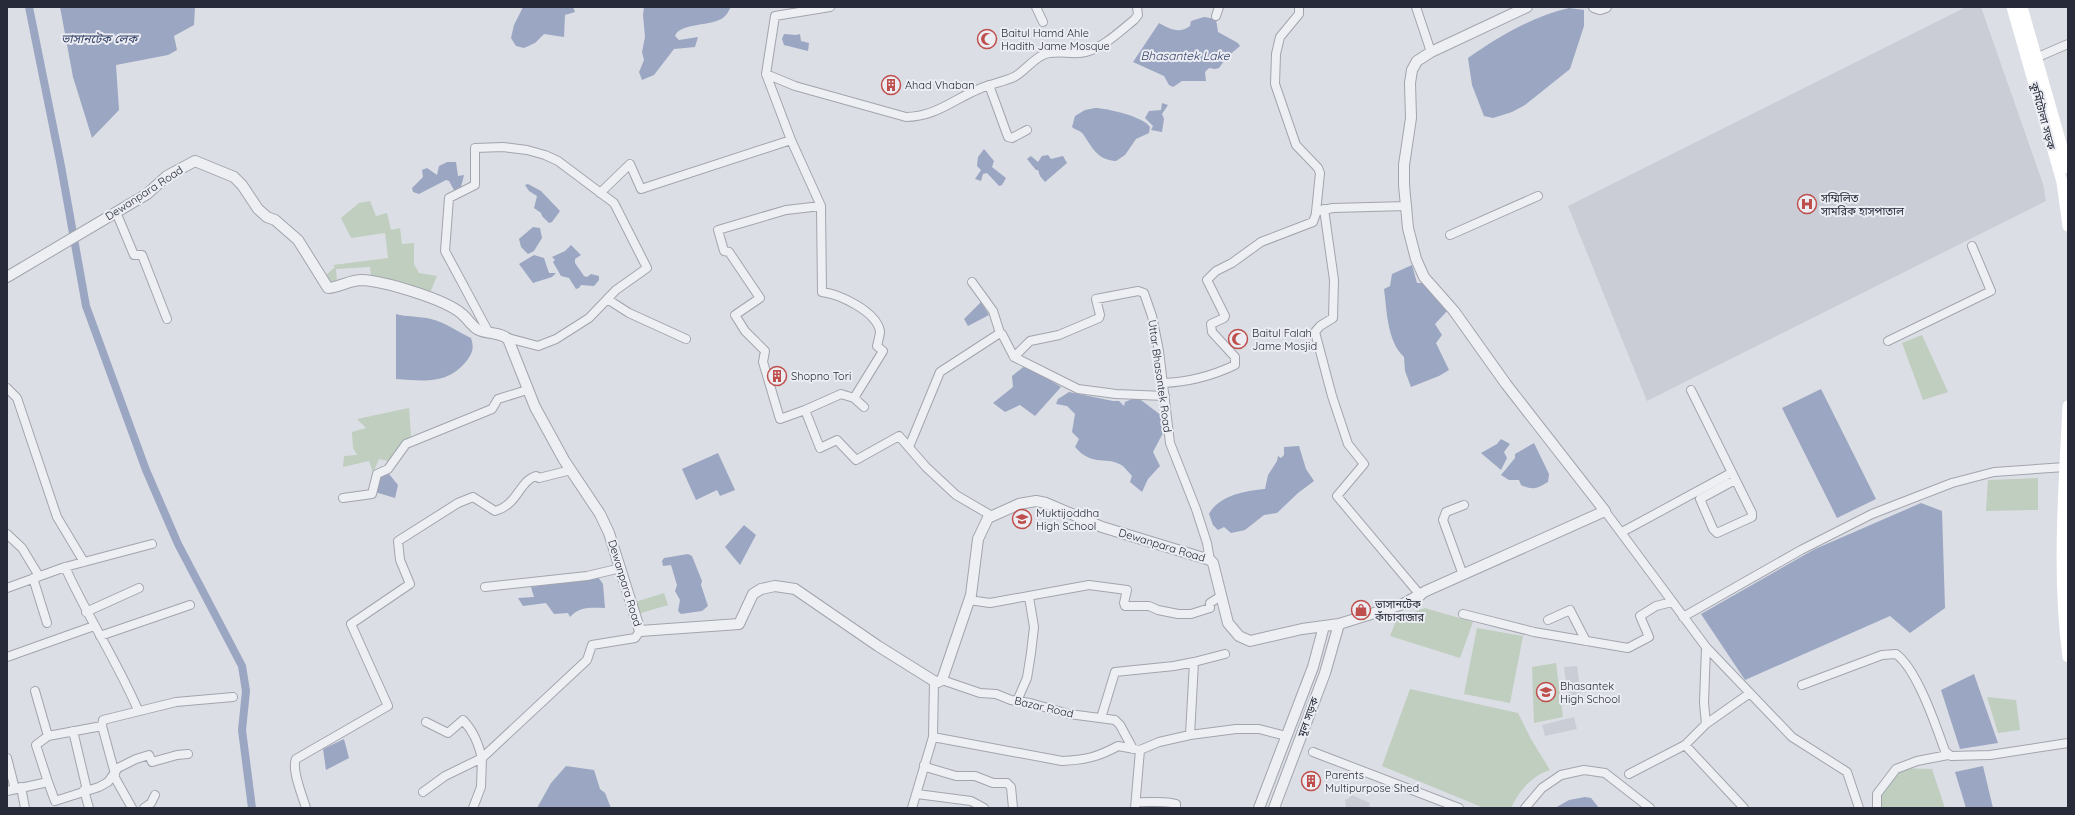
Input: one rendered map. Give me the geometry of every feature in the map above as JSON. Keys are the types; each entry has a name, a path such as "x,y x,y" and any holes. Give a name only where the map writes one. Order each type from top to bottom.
{"main road":[{"name":"কুর্মিটোলা সড়ক","path":"2012,7 2065,165"},
{"name":"কুর্মিটোলা সড়ক","path":"2022,7 2038,56 2065,165 2068,226"},
{"path":"2068,406 2065,467 2065,603 2068,657"}],"street":[{"path":"830,7 775,16 766,74 791,140 821,206 822,292 837,295 848,300 874,318 880,331 877,346 882,351 854,398"},
{"path":"1036,7 1043,22"},
{"path":"766,74 795,86 906,117 929,114 989,86 1015,77 1030,63 1045,54 1085,52 1102,45 1134,20 1138,15 1138,7"},
{"path":"1216,16 1218,7"},
{"path":"1299,7 1299,14 1280,37 1276,54 1275,84 1296,145 1318,168 1320,173 1320,211 1334,280 1334,318 1320,326 1315,332 1332,396 1348,444 1364,464 1337,496 1420,596"},
{"path":"1416,7 1431,52"},
{"path":"1527,7 1431,52 1417,60 1412,70 1410,83 1410,133 1404,165 1406,206 1412,246 1424,277 1454,311 1506,384 1622,532 1683,618 1706,647 1792,737 1843,767 1848,772 1859,808"},
{"path":"1594,7 1600,10 1606,7"},
{"path":"2038,56 2068,44"},
{"path":"989,86 1008,137 1012,138 1027,130"},
{"path":"600,193 630,164 641,189 791,140"},
{"path":"489,333 445,251 449,198 475,185 475,148 517,148 545,155 558,161 614,204 647,268 611,295 589,318 556,339 538,346 507,338"},
{"name":"Dewanpara Road","path":"7,277 147,194 167,176 195,161 234,177 242,185 258,209 267,217 275,220 298,240 328,288 359,280 401,288 439,302 461,313 478,330 489,333 503,334 507,338 534,407 571,470 600,514 621,568 640,631 738,624 741,622 753,594 761,589 775,586 795,589 878,646 938,680"},
{"path":"1450,234 1538,196"},
{"path":"821,206 786,210 718,230 724,251 729,252 760,298 735,315 745,331 765,351 763,362 780,419 841,394 854,398 864,407"},
{"path":"1320,211 1406,206"},
{"path":"1163,383 1184,382 1214,375 1235,365 1236,357 1212,332 1210,327 1211,324 1224,318 1225,313 1209,285 1207,280 1209,276 1261,242 1313,222 1320,211"},
{"path":"116,212 134,254 142,255 168,319"},
{"path":"1888,341 1991,291 1972,246"},
{"path":"972,282 993,311 1000,333 1002,334 1014,357 1078,389 1116,394 1165,396"},
{"name":"Uttar Bhasantek Road","path":"1014,357 1030,341 1059,335 1099,318 1100,315 1096,299 1138,291 1144,293 1152,316 1165,396 1170,443 1208,543 1210,560"},
{"path":"611,295 607,299 629,313 686,339"},
{"path":"909,447 940,372 1000,333"},
{"path":"7,388 17,398 57,517 84,562"},
{"path":"343,498 372,494 377,474 388,469 406,444 492,409 498,399 527,390"},
{"path":"1691,390 1752,513 1752,517 1717,533 1713,529 1700,499 1733,477"},
{"path":"805,410 820,448 838,440 856,460 899,436 926,467 956,495 992,516 988,518 978,539 969,600 938,680 933,736 912,808"},
{"path":"1683,618 1801,550 1872,514 1952,483 1994,472 2065,467"},
{"path":"306,808 297,777 296,759 388,706 351,624 410,584 400,560 398,541 458,503 472,497 495,511 512,503 530,478 536,476 539,478 571,470"},
{"path":"1622,532 1733,477"},
{"name":"Dewanpara Road","path":"992,516 1019,504 1036,502 1046,503 1102,527 1210,560 1213,563 1228,623 1239,636 1250,641 1339,624 1403,604 1463,575 1606,511"},
{"path":"1463,575 1443,520 1446,512 1464,505"},
{"path":"7,534 22,548 36,577 47,623"},
{"path":"7,588 65,567 152,544"},
{"path":"65,567 86,612 138,710"},
{"path":"485,587 587,576 621,568"},
{"path":"969,600 990,602 1029,597 1089,585 1127,590 1124,603 1125,606 1150,606 1168,612 1191,614 1210,608 1210,603 1221,596"},
{"path":"86,612 139,588"},
{"path":"1016,701 1027,678 1031,653 1034,627 1029,597"},
{"path":"1463,614 1534,632 1628,648 1649,637 1640,616 1656,606 1672,602"},
{"path":"100,636 190,605"},
{"path":"1548,620 1570,610 1586,641"},
{"name":"মূল সড়ক","path":"1274,808 1325,673 1339,624"},
{"path":"7,657 94,626"},
{"name":"মূল সড়ক","path":"1259,808 1313,667 1324,626"},
{"path":"423,792 445,776 482,758 587,660 592,645 635,638 640,631"},
{"path":"1706,647 1704,703 1706,724"},
{"path":"1101,718 1115,672 1174,666 1225,654"},
{"path":"1802,685 1882,656 1896,654 1901,657 1909,669 1926,700 1945,751 1948,755"},
{"path":"1190,735 1194,662"},
{"name":"Bazar Road","path":"938,680 980,694 996,694 1016,701 1069,714 1115,720 1137,750"},
{"path":"35,691 48,736"},
{"path":"1629,774 1685,745 1706,724 1750,693"},
{"path":"132,808 115,775 102,726 102,720 138,710 176,702 233,697"},
{"path":"426,722 448,734 464,720 475,734 482,758 481,787 473,808"},
{"path":"102,726 48,736 36,745 55,801 85,790 99,787 115,775 118,768 136,759 149,755 152,762 177,755 188,754"},
{"path":"933,736 1062,761 1099,756 1118,746 1137,750 1159,742 1227,729 1249,728 1270,731 1286,736"},
{"path":"72,732 89,808"},
{"path":"1877,808 1876,794 1896,769 1917,761 1948,755 1990,755 2068,743"},
{"path":"1685,745 1744,808"},
{"path":"1137,750 1135,805 1166,801 1176,804 1176,808"},
{"path":"1313,752 1459,808"},
{"path":"7,758 14,789 25,808"},
{"path":"924,765 929,768 956,776 975,776 993,783 1007,784 1011,787 1013,808"},
{"path":"1525,808 1542,788 1560,775 1584,770 1605,772 1650,808"},
{"path":"14,789 48,782"},
{"path":"917,794 971,801 984,808"},
{"path":"144,808 151,803 155,796"}],"shaded area":[{"name":"সম্মিলিত সামরিক হাসপাতাল","path":"1966,7 1981,7 2043,184 2046,201 1647,401 1568,206"},
{"name":"Bhasantek High School","path":"1577,666 1582,703 1569,705 1564,667"},
{"name":"Bhasantek High School","path":"1574,717 1577,729 1545,736 1542,725"},
{"path":"1352,795 1370,803 1369,808 1346,808 1345,800"}],"green space":[{"path":"370,201 376,216 387,213 391,230 400,228 402,244 414,243 414,264 419,273 437,276 430,293 404,283 371,276 370,267 336,269 337,282 331,283 326,275 335,267 333,265 388,258 385,233 351,238 341,218 359,203"},
{"path":"1922,335 1948,392 1923,400 1902,343"},
{"path":"409,408 411,436 388,461 379,459 373,473 369,461 343,467 344,456 357,455 353,448 352,432 366,428 357,419"},
{"path":"2038,478 2038,510 1986,511 1988,480"},
{"path":"664,593 668,605 638,614 635,602"},
{"path":"1425,608 1473,622 1460,658 1390,636 1397,618"},
{"path":"1477,628 1523,636 1510,703 1464,694"},
{"name":"Bhasantek High School","path":"1556,663 1563,717 1534,723 1532,667"},
{"path":"1410,689 1518,713 1531,739 1550,770 1531,780 1522,790 1511,808 1484,808 1382,766"},
{"path":"1987,697 2016,700 2020,730 1998,733"},
{"path":"1898,768 1932,769 1945,808 1878,808 1876,802"}],"water":[{"name":"ভাসানটেক লেক","path":"60,7 195,7 194,25 174,36 177,50 168,55 116,65 119,110 92,138 73,77"},
{"path":"523,7 573,7 575,12 565,15 564,37 544,34 535,43 524,48 516,46 511,38 514,25"},
{"path":"644,7 731,7 727,14 719,20 690,26 678,32 675,36 679,40 698,37 695,47 674,49 654,75 642,80 639,72 644,60 642,52 645,37 643,15"},
{"path":"1569,8 1584,10 1584,26 1570,69 1525,105 1512,112 1493,118 1484,116 1472,85 1468,58 1491,42 1516,28 1542,16"},
{"name":"Bhasantek Lake","path":"1204,17 1216,19 1218,32 1238,43 1240,46 1227,57 1219,68 1209,68 1205,72 1206,81 1182,81 1173,87 1169,85 1164,76 1133,62 1159,23 1174,30 1182,30 1190,26 1191,21"},
{"path":"784,34 800,34 801,41 809,43 808,51 784,45 782,39"},
{"path":"1162,103 1168,105 1162,114 1164,119 1162,132 1151,130 1153,126 1145,118 1149,111 1161,110"},
{"path":"1095,108 1116,111 1141,120 1150,127 1149,133 1136,139 1125,155 1116,161 1104,158 1092,148 1082,133 1072,127 1075,116 1085,110"},
{"path":"984,149 994,161 992,167 1006,178 1002,185 999,186 987,173 983,174 981,181 975,179 981,170 977,166 978,157"},
{"path":"1048,155 1051,159 1063,156 1067,163 1045,182 1040,176 1038,170 1036,170 1027,159 1031,156 1038,162 1042,156"},
{"path":"447,162 456,162 458,176 464,175 460,191 455,192 449,181 446,180 419,194 413,192 412,188 423,177 422,170 427,168 437,175 439,166"},
{"path":"528,184 541,191 560,211 552,222 549,223 541,213 534,208 537,196 529,191 525,185"},
{"path":"533,227 540,228 542,238 534,251 528,254 521,247 519,239"},
{"path":"571,245 581,255 575,259 575,263 584,276 587,277 591,274 599,276 599,280 594,286 581,285 576,289 569,278 561,276 553,262 555,260 552,257 565,251"},
{"path":"534,255 544,258 549,273 556,273 552,277 533,283 519,264"},
{"path":"1412,265 1417,283 1425,283 1449,309 1435,324 1442,335 1436,343 1449,370 1439,376 1411,387 1405,371 1404,357 1394,343 1391,334 1384,289 1390,286 1392,274"},
{"path":"981,302 989,315 968,326 964,319"},
{"path":"396,314 436,320 471,338 473,347 470,356 461,367 453,373 436,380 396,379"},
{"path":"1026,365 1061,387 1035,416 1020,405 1005,412 993,403 1013,387 1012,376"},
{"path":"1821,389 1876,499 1837,518 1782,408"},
{"path":"1069,392 1119,401 1124,406 1125,402 1137,397 1166,419 1163,433 1153,452 1160,466 1148,479 1142,492 1130,482 1132,476 1123,466 1111,461 1088,457 1075,447 1079,439 1072,432 1075,414 1067,406 1056,404 1058,399"},
{"path":"1501,439 1510,444 1504,452 1507,458 1501,470 1481,453 1497,444"},
{"path":"1534,443 1549,474 1548,482 1538,487 1529,488 1521,485 1519,480 1509,480 1501,475 1515,458 1515,454"},
{"path":"1299,446 1306,469 1314,481 1298,493 1277,513 1264,515 1245,530 1231,533 1224,527 1218,530 1213,525 1209,514 1219,502 1234,495 1265,489 1268,475 1277,461 1278,456 1281,458 1284,455 1284,447"},
{"path":"718,453 735,490 720,496 717,490 696,500 682,469"},
{"path":"385,473 389,474 398,485 395,498 375,492 380,476"},
{"path":"1921,503 1942,511 1945,608 1910,633 1890,616 1745,680 1701,614 1815,549"},
{"path":"744,525 756,535 740,565 725,547"},
{"path":"688,554 692,556 702,581 701,585 708,606 702,611 681,614 678,611 680,600 675,591 677,585 671,565 663,566 662,561 664,558"},
{"path":"598,577 603,584 605,608 582,609 570,617 568,613 554,614 546,603 523,606 518,598 534,597 531,587"},
{"path":"1974,674 1998,743 1960,749 1941,690"},
{"path":"344,739 349,758 326,770 323,749"},
{"path":"566,766 594,770 600,789 605,793 611,808 537,808 551,783"},
{"path":"1983,766 1993,808 1966,808 1955,772"},
{"path":"1585,797 1591,798 1599,808 1555,808 1569,800"}],"waterway":[{"path":"29,7 61,166 86,306 146,470 178,544 242,666 246,691 242,730 252,808"}],"place":[{"name":"Baitul Hamd Ahle Hadith Jame Mosque","path":"987,39"},
{"name":"Ahad Vhaban","path":"891,85"},
{"name":"সম্মিলিত সামরিক হাসপাতাল","path":"1807,204"},
{"name":"Baitul Falah Jame Mosjid","path":"1238,339"},
{"name":"Shopno Tori","path":"777,376"},
{"name":"Muktijoddha High School","path":"1022,519"},
{"name":"ভাসানটেক কাঁচাবাজার","path":"1361,610"},
{"name":"Bhasantek High School","path":"1546,692"},
{"name":"Parents Multipurpose Shed","path":"1311,781"}]}
